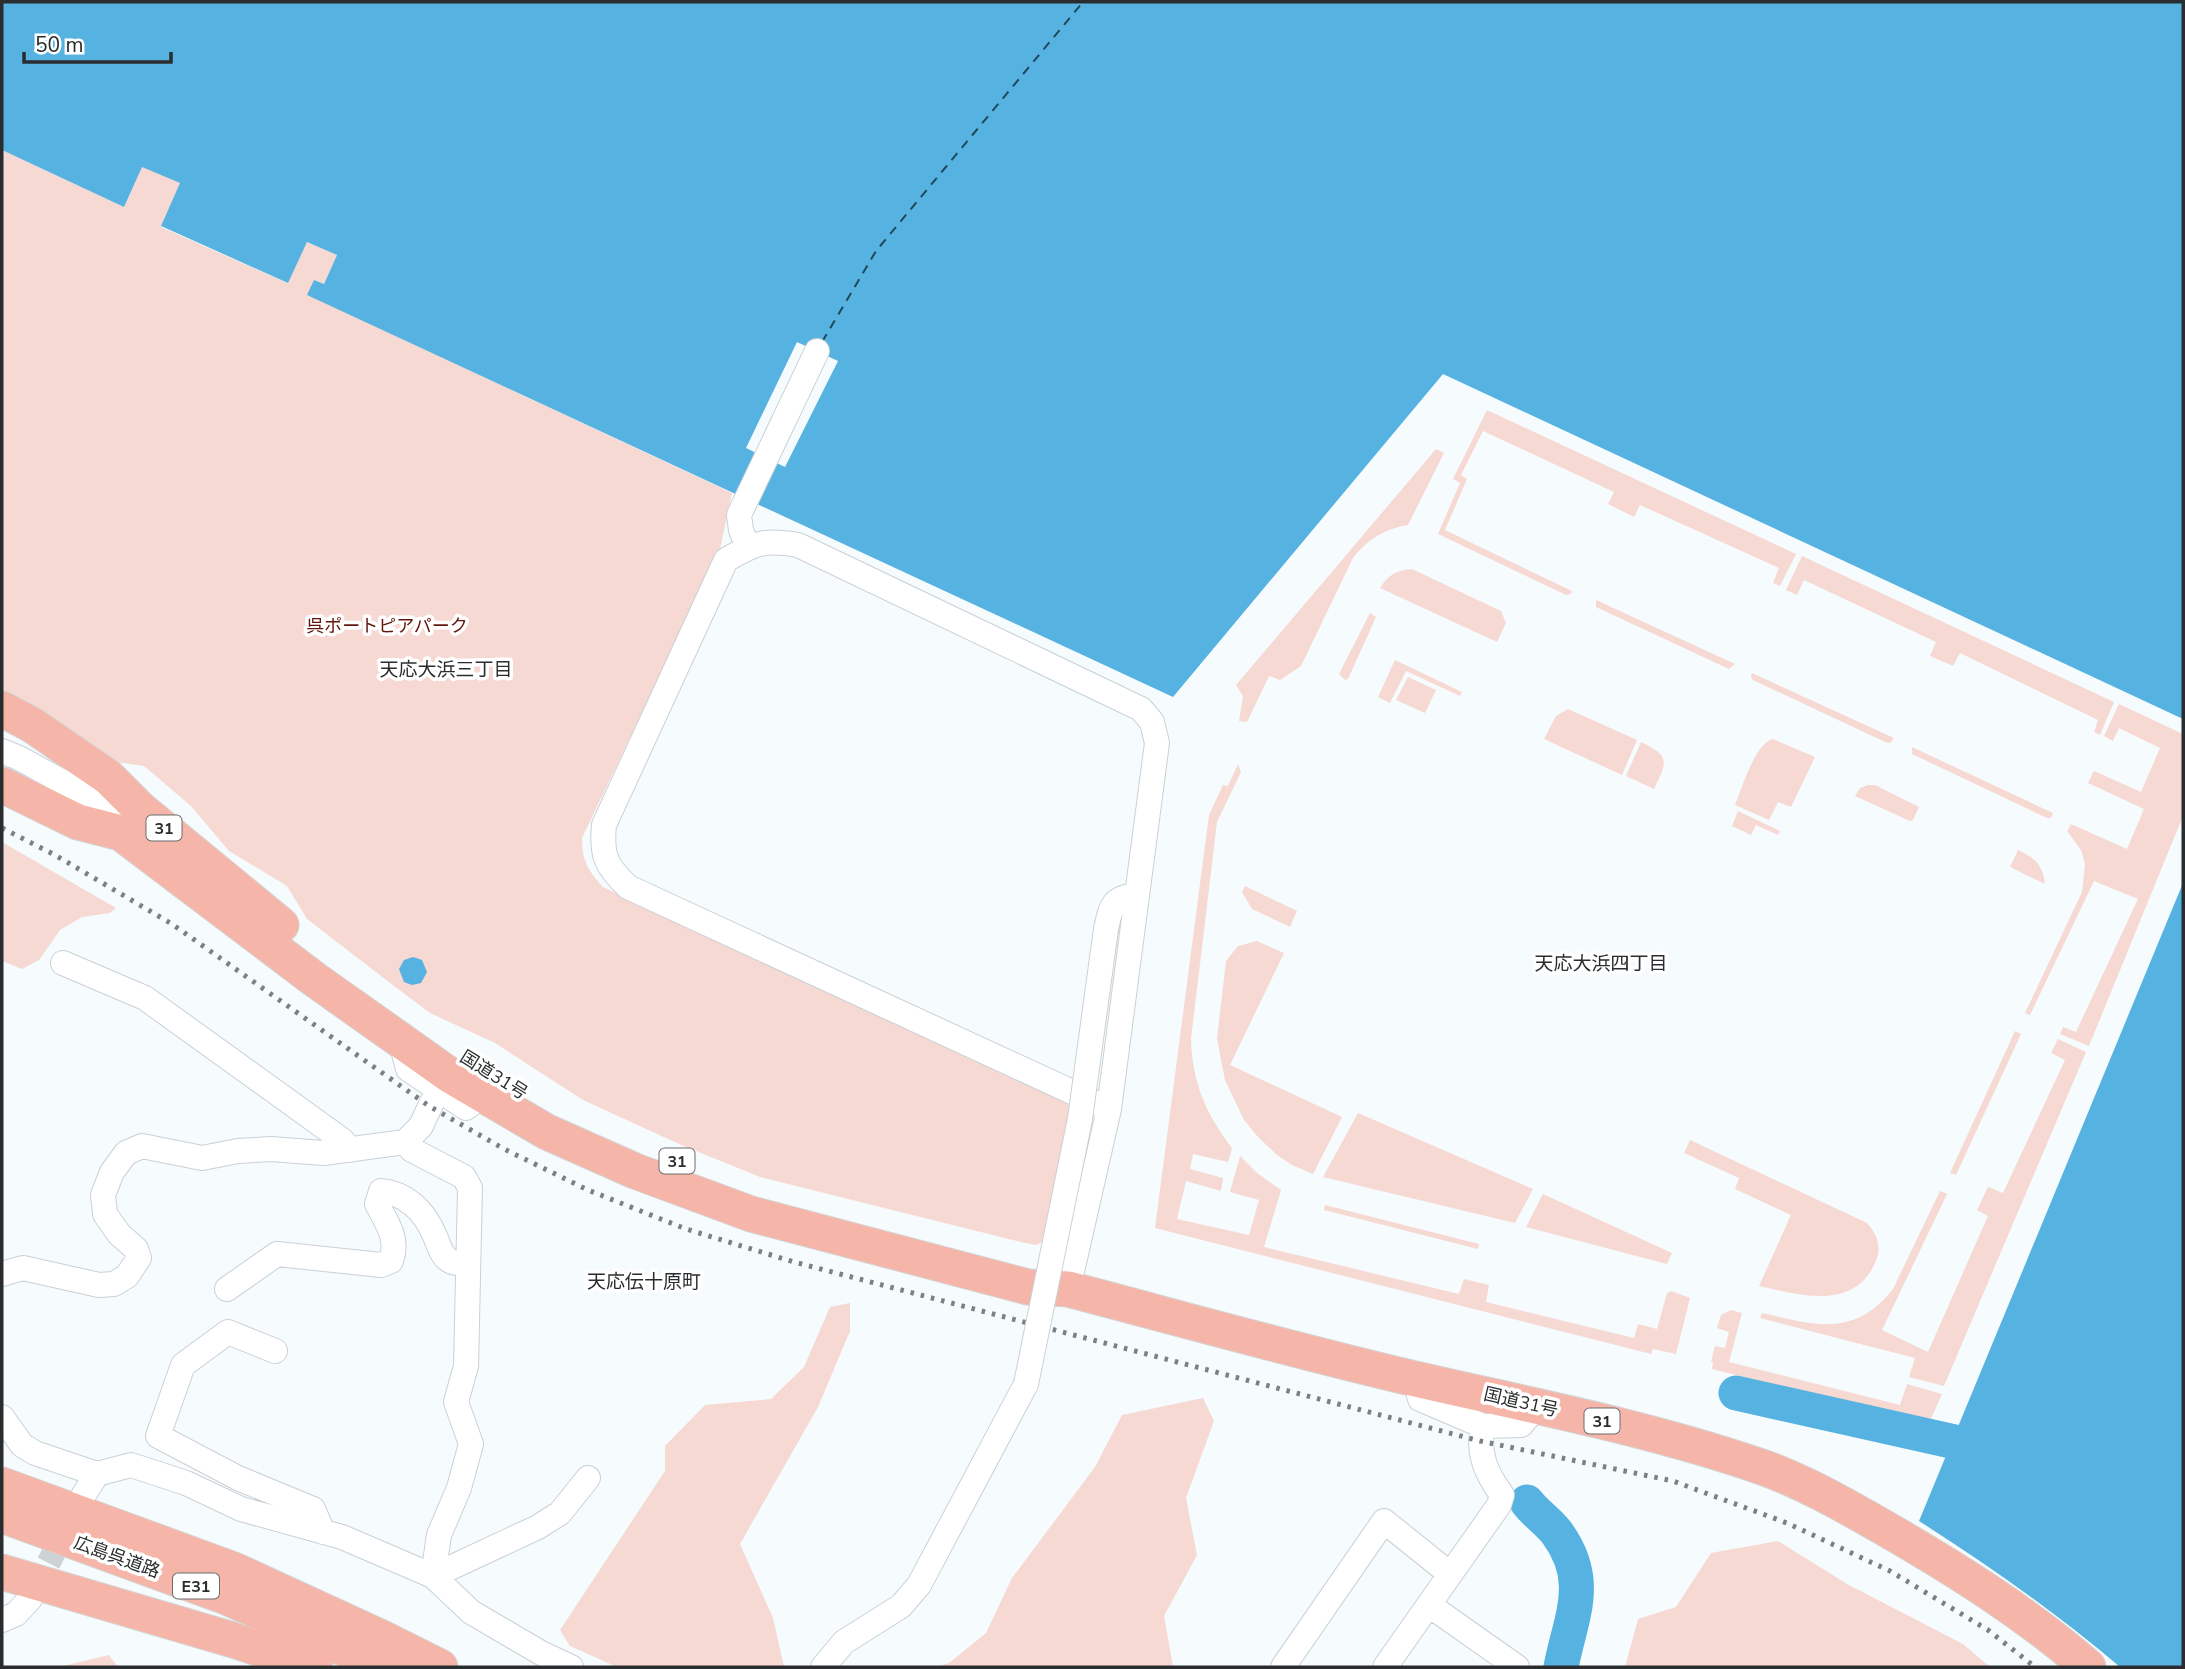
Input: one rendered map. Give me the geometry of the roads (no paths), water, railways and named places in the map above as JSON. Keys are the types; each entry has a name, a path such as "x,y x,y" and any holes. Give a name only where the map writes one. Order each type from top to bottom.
{"highway":[{"name":"国道31号","path":"2,709 32,724 108,777 131,821 314,979 451,1076 547,1132 635,1171 751,1214 1028,1287 1069,1289"},
{"name":"国道31号","path":"2,785 78,822 131,821 320,957 513,1089 608,1134 754,1191 1032,1270 1069,1289 1314,1355 1538,1405 1666,1437 1762,1467 1845,1506 1937,1559 2018,1612 2088,1667"},
{"path":"2,1485 234,1570 382,1637 440,1667"},
{"name":"広島呉道路","path":"2,1515 224,1597 386,1667"},
{"path":"2,1572 315,1667"}],"street":[{"path":"748,548 741,530 739,514 817,351"},
{"path":"1069,1289 1109,1109 1157,743 1152,722 1141,709 798,545 774,540 748,548 726,560 604,825 602,848 613,872 628,887 1109,1109"},
{"path":"2,751 131,821"},
{"path":"822,1667 844,1642 901,1606 919,1586 1026,1384 1080,1119 1106,929 1111,907 1121,897 1136,895"},
{"path":"63,963 145,998 342,1140 350,1150"},
{"path":"401,1041 408,1069 466,1108 483,1095"},
{"path":"2,1274 23,1268 99,1285 114,1284 127,1276 139,1258 136,1249 119,1234 105,1214 103,1195 112,1172 126,1153 142,1146 202,1158 238,1151 271,1149 323,1153 405,1143 421,1126 438,1089"},
{"path":"405,1143 412,1150 464,1177 470,1188 466,1366 456,1402 471,1444 459,1488 439,1535 433,1576"},
{"path":"227,1289 276,1254 381,1265 391,1261 394,1236 377,1205 381,1191 396,1192 421,1211 431,1226 444,1257 454,1263 468,1264"},
{"path":"275,1351 228,1332 183,1366 158,1436 237,1478 313,1509 323,1532"},
{"path":"1415,1378 1420,1399 1483,1426 1521,1425 1538,1405"},
{"path":"2,1417 22,1445 35,1453 97,1474 131,1465 186,1483 242,1509 342,1537 433,1576 471,1612 541,1653 571,1667"},
{"path":"1385,1667 1499,1505 1502,1494 1483,1464 1480,1441 1483,1426"},
{"path":"83,1496 97,1474"},
{"path":"433,1576 538,1527 560,1513 587,1478"},
{"path":"1283,1667 1384,1521 1450,1574"},
{"path":"2,1620 16,1614 30,1599"},
{"path":"1429,1605 1492,1660 1517,1667"}],"water":[{"path":"2,2 2183,2 2183,719 1443,374 1173,697 307,295 314,280 324,284 337,255 307,242 288,283 161,226 180,183 142,167 124,207 2,150"},
{"path":"2183,883 2183,1667 2120,1667 2022,1591 1919,1521"},
{"path":"413,957 422,960 427,972 421,983 412,985 404,982 399,969 404,960"}],"waterway":[{"path":"1736,1393 1964,1444"},
{"path":"1527,1502 1557,1533 1568,1550 1574,1567 1576,1599 1561,1667"}],"tunnel":[{"path":"32,1595 68,1525"}],"railway":[{"path":"2,828 55,855 172,924 429,1106 504,1149 588,1190 686,1229 794,1262 1480,1441 1673,1481 1787,1523 1890,1571 1988,1630 2035,1667"}],"district":[{"name":"天応大浜三丁目","path":"446,669"},
{"name":"天応大浜四丁目","path":"1601,963"},
{"name":"天応伝十原町","path":"644,1281"}],"park label":[{"name":"呉ポートピアパーク","path":"387,626"}]}
